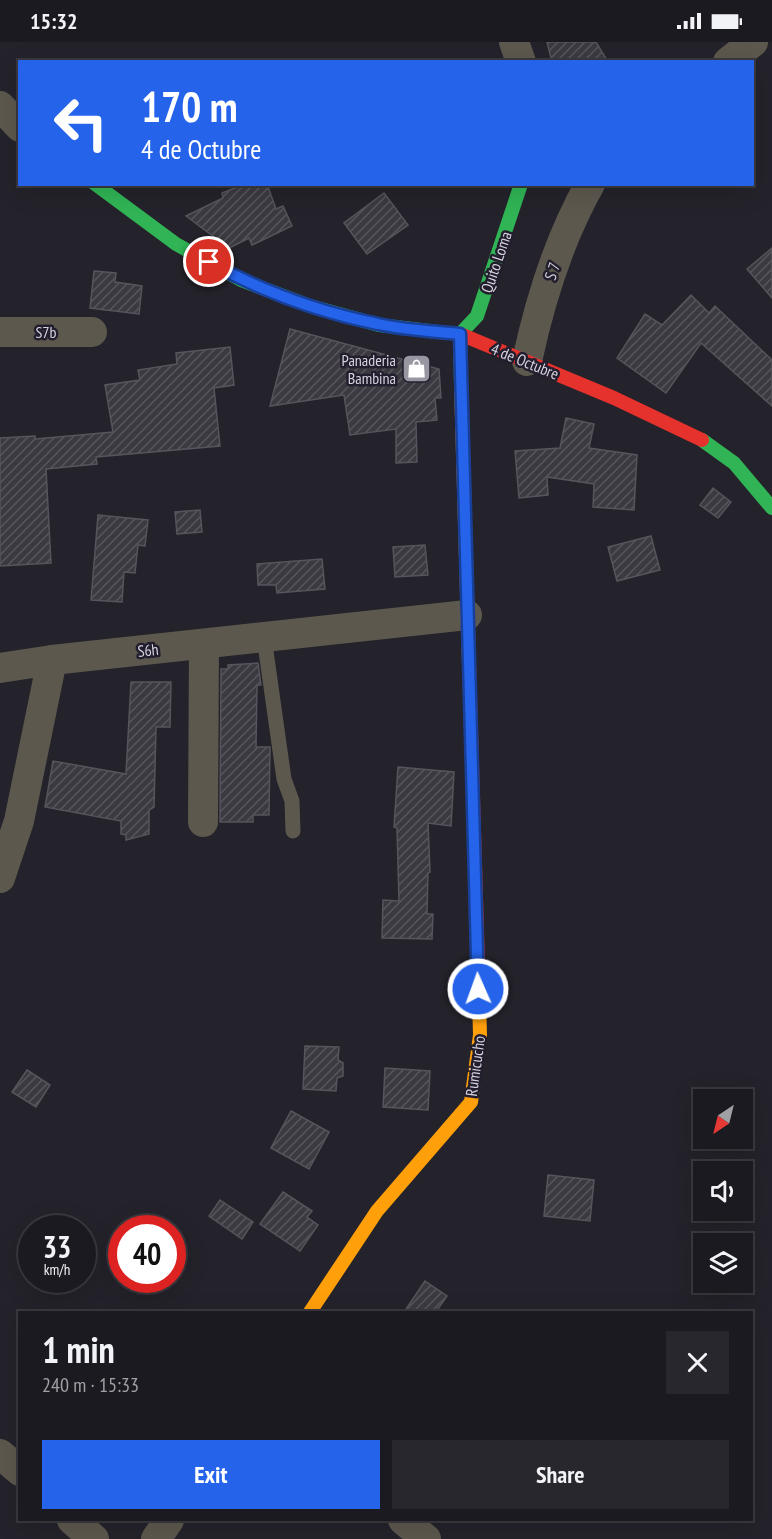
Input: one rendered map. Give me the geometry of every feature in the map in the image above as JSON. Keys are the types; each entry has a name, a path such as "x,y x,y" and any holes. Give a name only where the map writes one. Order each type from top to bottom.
{"street":[{"path":"514,42 520,60"},
{"path":"0,106 18,125"},
{"name":"4 de Octubre","path":"97,186 176,244 241,280 310,306 379,325 460,334 614,398 702,441 734,463 772,508"},
{"name":"Quito Loma","path":"460,334 477,316 520,186"},
{"name":"S 7","path":"526,362 535,321 568,222 589,186"},
{"name":"S7b","path":"0,332 92,332"},
{"name":"Rumicucho","path":"311,1311 377,1211 471,1102 480,1035 460,334"},
{"name":"S6h","path":"0,668 52,660 467,615"},
{"path":"203,822 204,644"},
{"path":"0,878 19,821 52,660"},
{"path":"0,1454 18,1470"},
{"path":"73,1521 94,1539"},
{"path":"156,1539 168,1521"},
{"path":"404,1521 426,1539"}],"lane":[{"path":"264,637 284,779 292,801 293,831"}],"building":[{"path":"547,42 596,42 607,60 552,60"},
{"path":"240,186 268,186 276,209 283,206 292,226 252,245 249,238 229,248 186,216 223,198 222,193"},
{"path":"384,193 408,225 367,254 344,223"},
{"path":"772,248 772,298 747,269"},
{"path":"94,271 116,273 115,282 142,286 139,314 90,308"},
{"path":"691,295 709,313 715,306 772,360 772,406 701,343 666,393 617,358 645,314 662,325"},
{"path":"290,329 439,369 441,398 435,398 437,420 416,422 417,462 396,463 396,429 350,435 344,395 270,406"},
{"path":"230,347 234,385 214,388 220,446 96,457 97,464 46,469 51,563 0,566 0,438 35,436 35,439 113,432 105,385 140,380 138,370 177,364 176,353"},
{"path":"566,418 594,424 589,448 637,455 634,510 593,507 594,484 547,477 548,495 519,498 515,451 560,448"},
{"path":"713,488 731,502 718,518 700,505"},
{"path":"200,510 202,532 177,534 175,512"},
{"path":"98,515 148,520 145,546 138,545 135,573 124,572 122,602 91,600"},
{"path":"651,536 660,570 617,581 608,547"},
{"path":"425,545 428,575 395,577 393,547"},
{"path":"322,559 325,589 277,593 276,585 258,585 257,564"},
{"path":"258,663 261,685 257,685 256,747 270,747 269,815 253,815 253,822 220,822 221,669 228,669 228,665"},
{"path":"131,682 171,682 170,727 156,727 154,807 149,810 149,834 126,840 126,835 121,834 121,821 45,807 53,761 126,774"},
{"path":"398,767 454,772 451,826 428,823 430,872 428,873 427,914 433,914 432,939 382,938 383,900 399,901 397,828 394,827"},
{"path":"305,1046 339,1047 338,1060 343,1063 343,1076 337,1078 336,1091 303,1089"},
{"path":"385,1068 430,1071 428,1110 383,1107"},
{"path":"27,1070 50,1085 36,1107 12,1092"},
{"path":"291,1111 329,1132 309,1169 271,1148"},
{"path":"548,1175 594,1180 590,1221 544,1216"},
{"path":"283,1192 312,1211 307,1217 318,1225 300,1251 260,1224"},
{"path":"220,1200 253,1222 242,1239 209,1216"},
{"path":"425,1281 447,1296 437,1311 405,1311"}],"traffic: fast":[{"path":"98,186 176,244 241,280 310,306 379,325 438,332"},
{"path":"461,385 460,334 477,316 520,186"},
{"path":"702,440 734,463 772,508"}],"traffic: slow":[{"path":"461,385 469,662"},
{"path":"311,1311 377,1211 471,1102 480,1035 478,963"}],"traffic: jam":[{"path":"438,332 460,334 614,398 702,440"},
{"path":"469,662 478,963"}],"place":[{"name":"Panaderia Bambina","path":"417,369"}],"route":[{"path":"209,262 241,280 310,306 379,325 460,334 478,989"}]}
